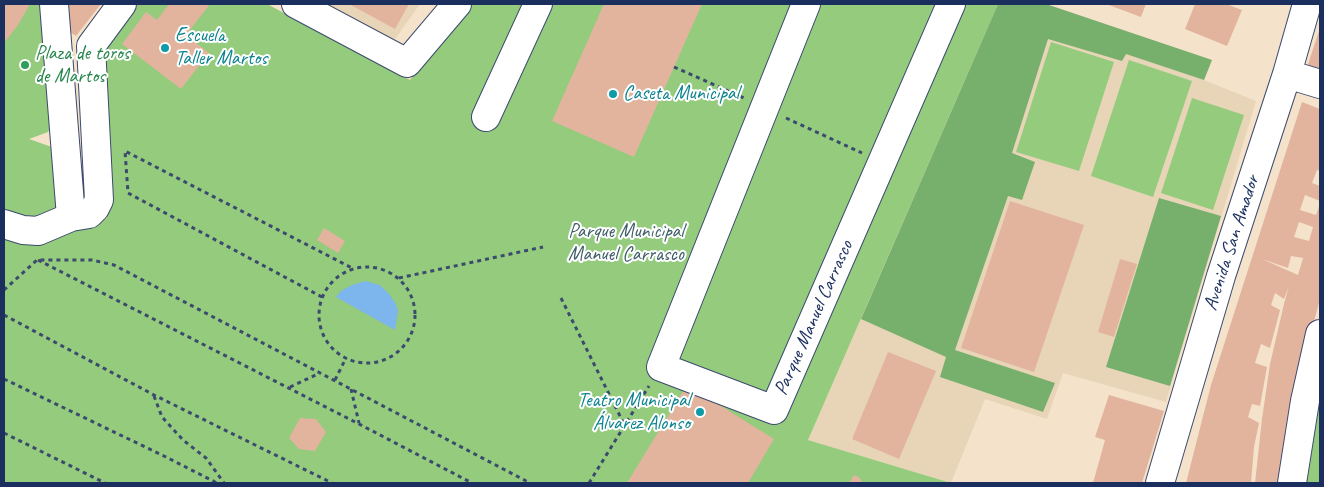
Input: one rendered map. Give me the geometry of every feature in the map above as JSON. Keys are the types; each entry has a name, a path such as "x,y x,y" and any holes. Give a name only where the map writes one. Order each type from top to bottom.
{"street":[{"path":"54,4 71,217"},
{"path":"4,224 23,230 38,231 71,217 89,214 95,208 99,200 91,46 122,4"},
{"path":"296,4 407,63 457,4"},
{"path":"486,117 538,4"},
{"path":"661,367 806,4"},
{"name":"Parque Manuel Carrasco","path":"661,367 774,410 951,4"},
{"name":"Avenida San Amador","path":"1160,483 1221,276 1287,74 1307,4"},
{"path":"1287,74 1320,84"},
{"path":"1292,483 1305,401 1320,334"}],"path":[{"path":"674,67 882,162"},
{"path":"322,297 128,193 125,151 352,268"},
{"path":"399,278 543,247"},
{"path":"4,290 37,260 92,260 114,265 530,483"},
{"path":"37,260 472,483"},
{"path":"369,266 384,269 399,278 408,290 414,304 415,319 411,334 403,346 392,356 378,362 362,363 346,358 333,349 326,340 318,320 322,297 329,285 340,275 352,268 369,266"},
{"path":"561,298 624,426"},
{"path":"4,315 154,395 332,483"},
{"path":"335,380 346,358"},
{"path":"589,483 661,367"},
{"path":"289,388 321,373"},
{"path":"4,379 217,483"},
{"path":"351,389 359,424"},
{"path":"154,395 162,416 183,440 206,458 224,483"},
{"path":"4,433 105,483"}],"shaded area":[{"path":"321,4 420,4 393,42"},
{"path":"998,4 1046,4 1212,60 1204,80 1256,101 1166,402 1063,373 1047,419 985,399 951,483 808,440"}],"green space":[{"name":"Parque Municipal Manuel Carrasco","path":"4,4 41,4 52,126 48,132 29,139 66,152 71,217 93,226 107,218 110,193 102,54 138,4 267,4 410,80 469,4 998,4 808,440 951,483 4,483"},
{"path":"998,4 1046,4 1212,60 1204,80 1126,54 1122,61 1048,39 1012,153 1035,162 1022,200 1008,196 955,350 1055,383 1043,412 940,377 946,357 861,319"},
{"path":"1051,42 1114,62 1079,171 1016,152"},
{"path":"1129,60 1192,81 1153,197 1091,176"},
{"path":"1192,98 1244,115 1213,210 1161,193"},
{"path":"1159,198 1221,216 1170,386 1106,367"},
{"path":"1320,334 1320,483 1292,483"}],"water":[{"path":"365,281 380,285 396,304 398,311 395,330 336,297 341,291"}],"building":[{"path":"4,4 30,4 18,25 4,43"},
{"path":"66,4 101,4 76,36 65,29"},
{"name":"Escuela Taller Martos","path":"169,4 210,4 186,35 209,53 181,89 122,44 146,12 157,20"},
{"path":"349,4 409,4 395,29"},
{"name":"Caseta Municipal","path":"604,4 702,4 634,157 552,121"},
{"path":"1106,4 1146,4 1141,17"},
{"path":"1195,4 1226,4 1242,10 1227,46 1185,29"},
{"path":"1320,28 1320,75 1306,70"},
{"path":"1302,102 1320,109 1320,171 1317,170 1312,183 1320,186 1320,201 1305,195 1300,210 1316,215 1320,204 1320,299 1304,359 1285,483 1255,483 1270,364 1289,286 1284,299 1275,293 1271,305 1280,310 1270,348 1261,344 1255,363 1267,367 1260,406 1252,404 1248,417 1259,423 1254,447 1251,483 1186,483 1211,385","holes":["1299,222 1313,227 1309,241 1294,237","1291,256 1303,258 1298,275 1262,259 1288,268"]},
{"path":"1010,201 1084,225 1034,372 961,348"},
{"path":"324,228 345,241 338,253 317,240"},
{"path":"1120,259 1137,264 1114,337 1098,332"},
{"path":"888,352 936,371 899,459 852,439"},
{"name":"Teatro Municipal Álvarez Alonso","path":"687,385 774,439 748,483 627,483"},
{"path":"1109,395 1164,411 1142,483 1093,483 1105,440 1095,437"},
{"path":"300,418 316,419 326,432 315,451 299,449 289,438"},
{"path":"854,475 860,478 862,483 849,483"}],"place":[{"name":"Escuela Taller Martos","path":"165,48"},
{"name":"Plaza de toros de Martos","path":"25,65"},
{"name":"Caseta Municipal","path":"613,94"},
{"name":"Teatro Municipal Álvarez Alonso","path":"700,412"}]}
